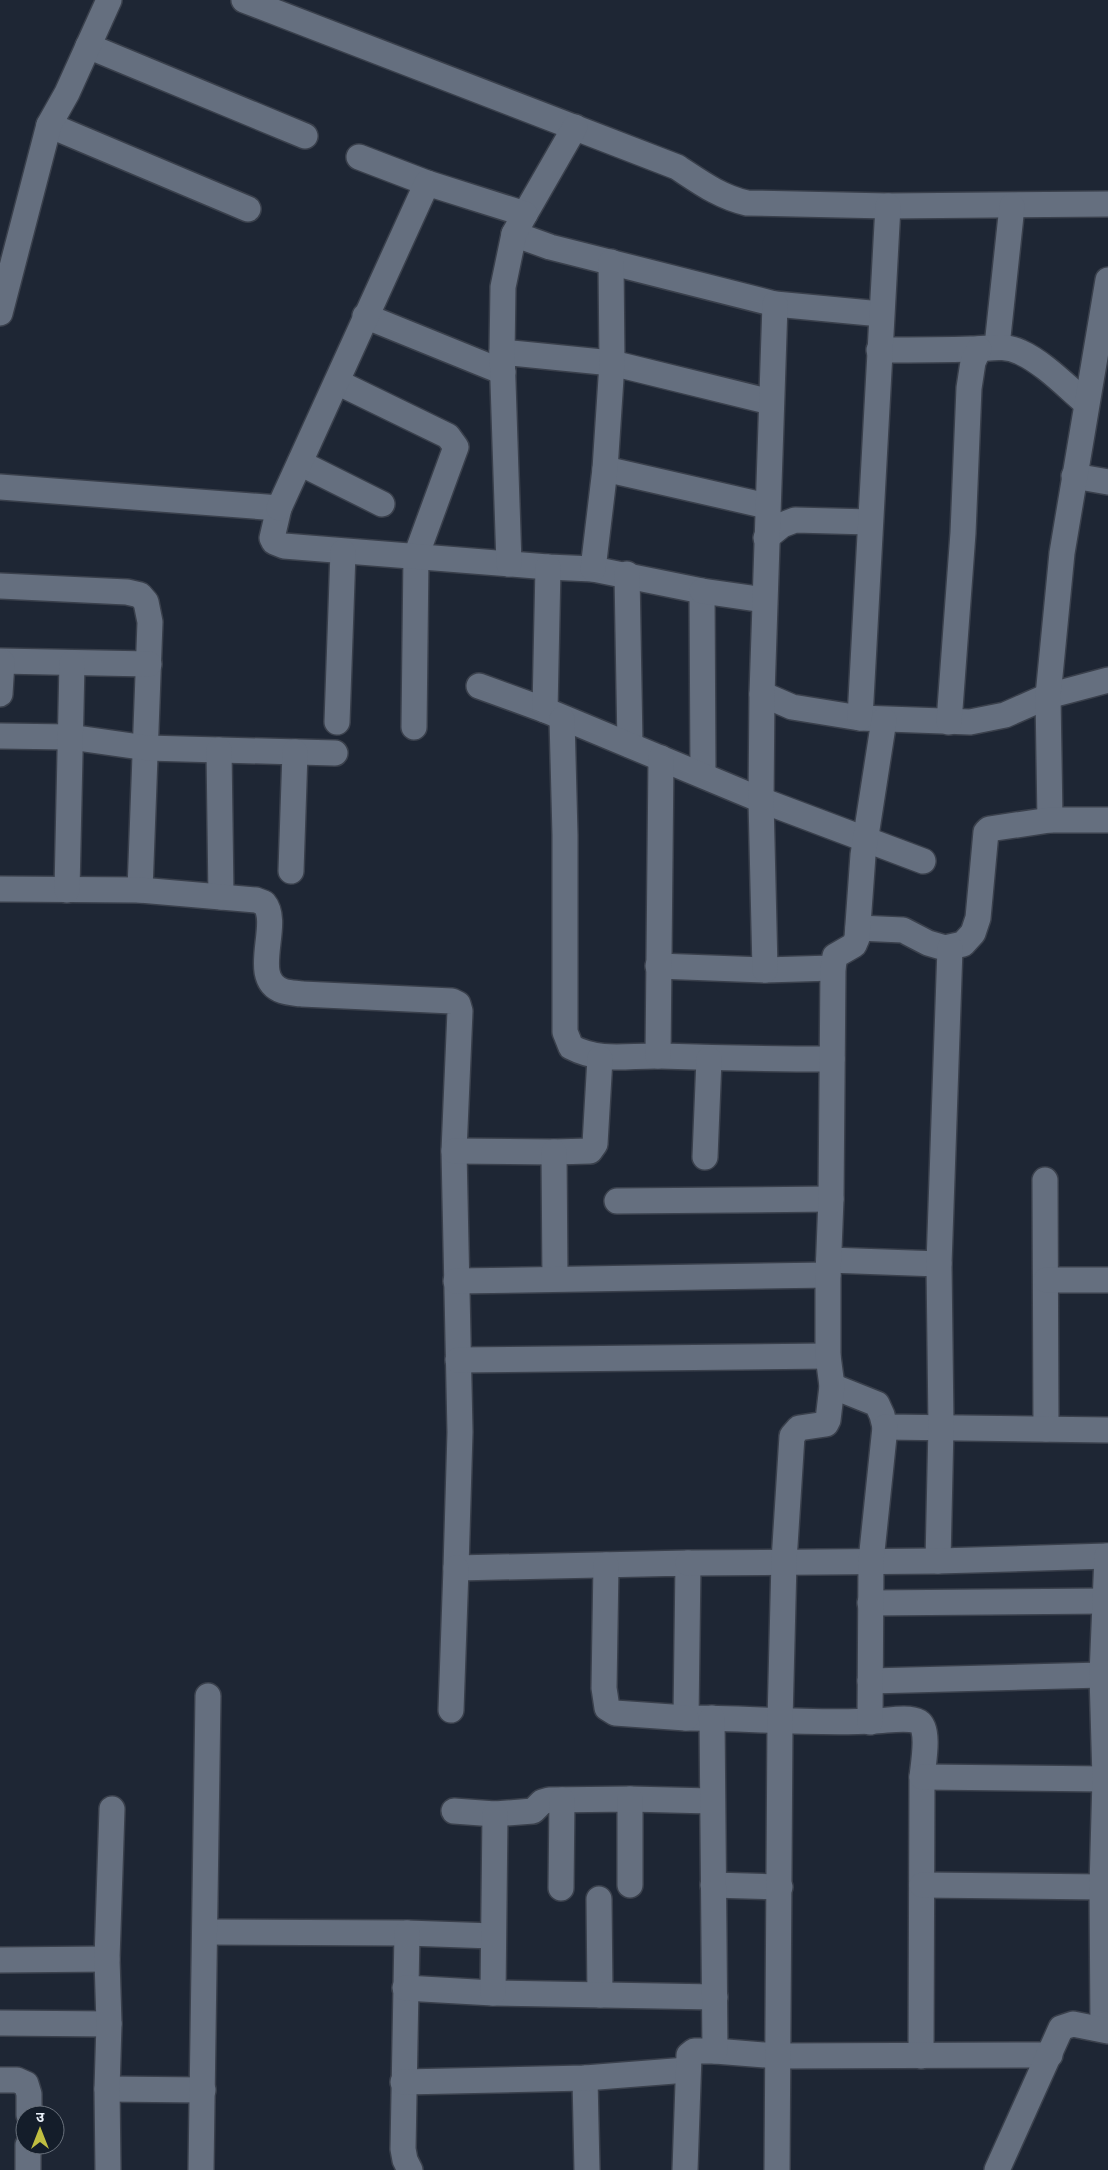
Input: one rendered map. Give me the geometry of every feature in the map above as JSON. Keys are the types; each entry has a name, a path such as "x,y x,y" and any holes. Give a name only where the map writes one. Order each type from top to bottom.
{"street":[{"path":"0,313 49,125 67,93 109,0"},
{"path":"244,0 677,167 720,195 732,200 888,206 1108,204"},
{"path":"88,46 304,136"},
{"path":"49,125 248,209"},
{"path":"509,564 503,362 503,287 520,224 574,127"},
{"path":"359,157 427,183 520,224 550,247 775,304 881,314"},
{"path":"427,183 279,508 272,538 274,542 284,546 344,552 593,569 626,574 702,591 764,600"},
{"path":"777,2170 780,1721 784,1561 792,1436 799,1428 827,1423 832,1386 828,1356 828,1268 831,1199 833,968 836,956 857,942 866,840 872,719 870,522 888,206"},
{"path":"949,722 963,533 969,388 973,362 988,348 1012,206"},
{"path":"593,569 605,469 612,363 611,262"},
{"path":"1050,820 1048,696 1062,553 1108,280"},
{"path":"765,970 761,800 762,694 775,304"},
{"path":"365,316 503,362 612,363 771,402"},
{"path":"879,350 988,348 1022,352 1086,403"},
{"path":"337,382 448,436 455,443 456,447 416,556 414,727"},
{"path":"300,463 382,504"},
{"path":"605,469 767,506"},
{"path":"1074,476 1108,482"},
{"path":"0,487 279,508"},
{"path":"766,538 782,525 795,520 870,522"},
{"path":"337,722 344,552"},
{"path":"548,567 554,714 565,845 565,1032 571,1047 600,1058 658,1056 709,1059 832,1059"},
{"path":"626,574 630,745"},
{"path":"0,586 128,592 140,596 146,602 148,611 149,664 140,890"},
{"path":"702,591 703,775"},
{"path":"0,694 1,662 149,664"},
{"path":"67,890 72,663"},
{"path":"762,694 792,708 872,719 970,722 1006,715 1048,696 1108,680"},
{"path":"479,686 554,714 761,800 923,862"},
{"path":"0,736 70,737 146,748 334,753"},
{"path":"219,750 221,897"},
{"path":"291,871 295,752"},
{"path":"658,1056 661,758"},
{"path":"858,928 903,930 928,943 950,948 963,944 973,933 978,918 986,832 989,829 1050,820 1108,820"},
{"path":"0,890 140,890 256,900 264,902 267,906 269,923 266,972 271,980 283,991 302,994 452,1002 458,1004 460,1011 454,1151 460,1432 450,1710"},
{"path":"938,1561 941,1426 939,1264 950,948"},
{"path":"658,966 765,970 833,968"},
{"path":"454,1151 585,1152 594,1148 600,1058"},
{"path":"705,1157 709,1059"},
{"path":"554,1152 555,1278"},
{"path":"1045,1180 1046,1429"},
{"path":"617,1201 831,1199"},
{"path":"456,1280 939,1264"},
{"path":"1046,1280 1108,1280"},
{"path":"458,1360 828,1356"},
{"path":"832,1386 877,1404 885,1427 872,1561 870,1722"},
{"path":"885,1427 941,1426 1108,1430"},
{"path":"456,1568 784,1561 938,1561 1107,1556 1102,1675 1105,1779 1102,1887 1106,2030 1082,2025 1061,2028 1007,2166"},
{"path":"686,1718 688,1563"},
{"path":"606,1565 604,1688 607,1708 615,1713 686,1718 780,1721 870,1722 910,1720 918,1722 923,1726 925,1738 922,1777 921,2056"},
{"path":"870,1602 1105,1601"},
{"path":"870,1681 1102,1675"},
{"path":"201,2170 208,1696"},
{"path":"712,1718 711,1801 715,2051"},
{"path":"922,1777 1105,1779"},
{"path":"630,1799 630,1885"},
{"path":"454,1811 495,1814 532,1811 546,1801 562,1800 711,1801"},
{"path":"561,1888 562,1800"},
{"path":"108,2170 107,2089 110,2024 107,1959 112,1809"},
{"path":"493,1993 492,1936 495,1814"},
{"path":"713,1885 780,1886"},
{"path":"922,1885 1102,1887"},
{"path":"599,1899 600,1995"},
{"path":"204,1932 407,1933 492,1936"},
{"path":"407,1933 403,2150 404,2160 410,2170"},
{"path":"0,1960 107,1959"},
{"path":"405,1988 493,1993 715,1997"},
{"path":"0,2023 110,2024"},
{"path":"685,2170 687,2070 689,2054 691,2052 715,2051 778,2056 1050,2055"},
{"path":"403,2082 585,2078 687,2070"},
{"path":"585,2078 587,2170"},
{"path":"0,2080 17,2080 26,2084 29,2094 29,2105"},
{"path":"107,2089 203,2090"},
{"path":"28,2155 28,2170"}]}
